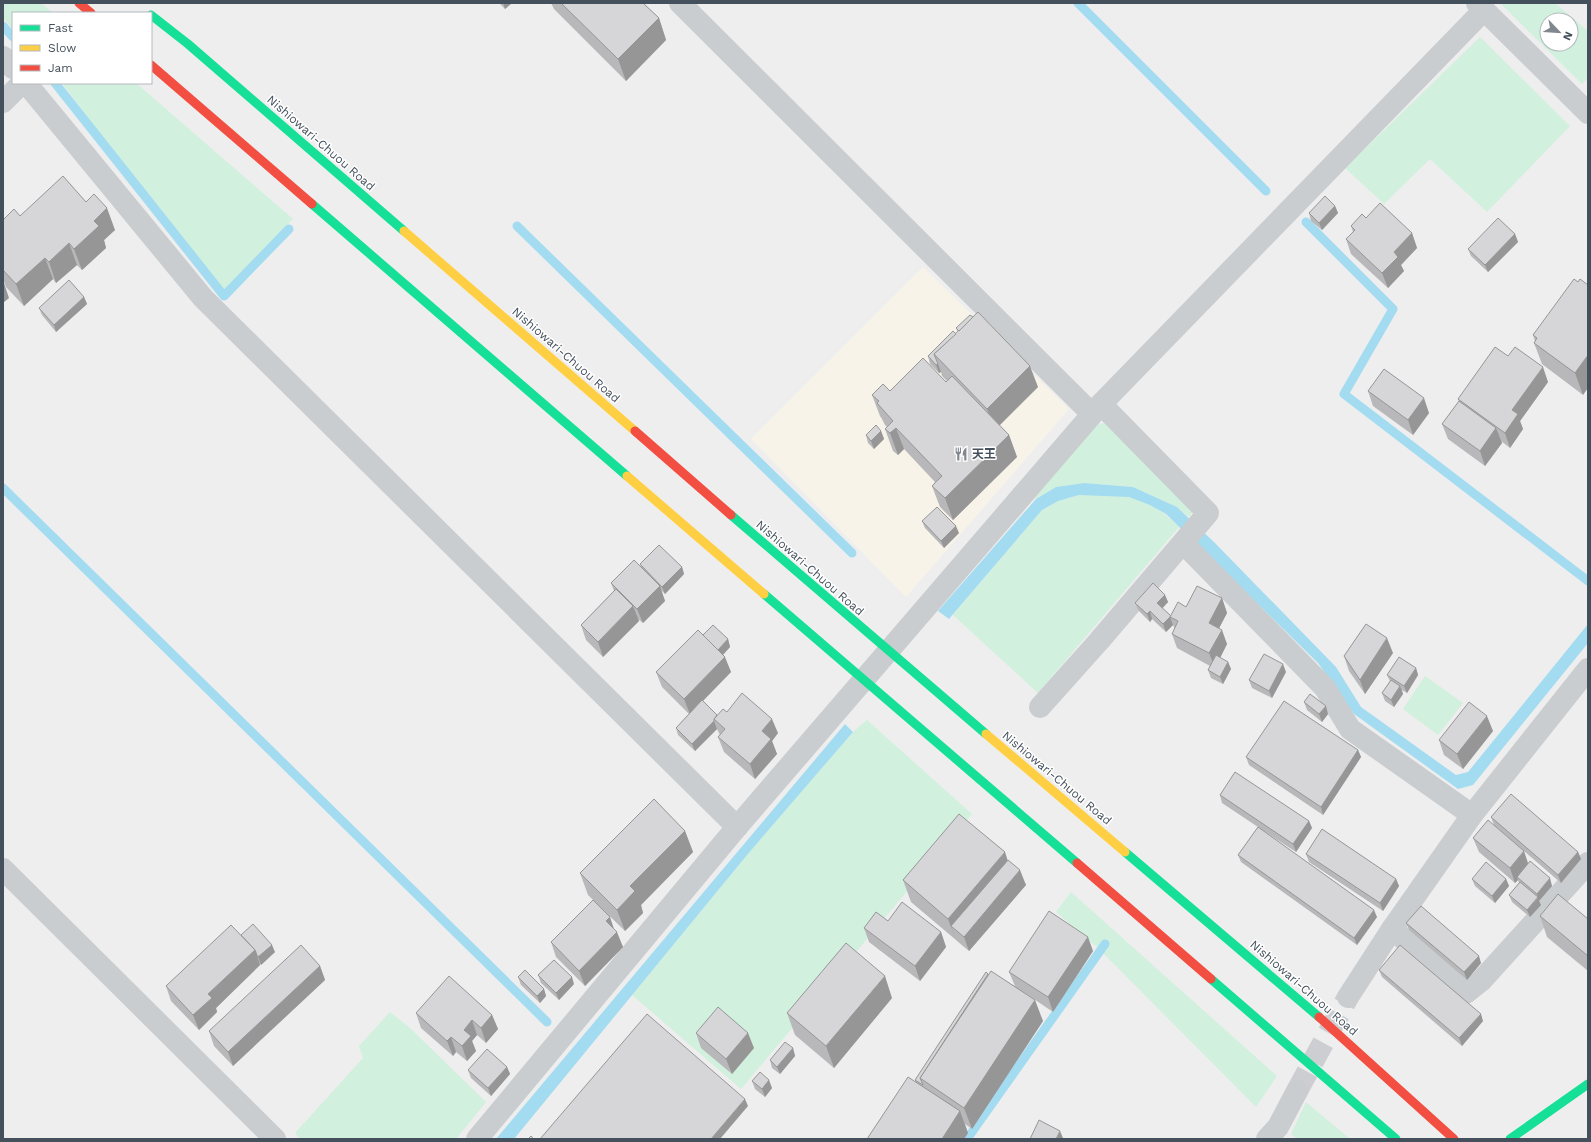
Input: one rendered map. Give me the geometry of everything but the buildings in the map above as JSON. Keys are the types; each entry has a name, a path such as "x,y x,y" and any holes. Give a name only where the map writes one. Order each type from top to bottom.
{"main road":[{"path":"79,3 90,12"},
{"name":"Nishiowari-Chuou Road","path":"152,15 206,60 889,652 1297,996 1454,1139"},
{"path":"152,66 863,681 1396,1139"},
{"path":"1510,1139 1588,1084"}],"street":[{"path":"680,3 1096,409 1208,513 1040,707"},
{"path":"477,1139 737,827 889,652 1096,409 1481,7 1588,113"},
{"path":"3,57 12,67"},
{"path":"3,102 21,84"},
{"path":"27,84 203,298 737,827"},
{"path":"1185,541 1325,688 1350,729 1472,815"},
{"path":"1348,997 1392,929 1472,815 1588,669"},
{"path":"1392,929 1466,993 1480,981 1588,863"},
{"path":"3,869 275,1139"},
{"path":"1268,1139 1278,1127 1297,1091"}],"shaded area":[{"path":"923,267 1069,409 906,597 751,439"}],"green space":[{"path":"3,3 41,3 52,12 12,12 12,28 3,18"},
{"path":"1500,3 1555,3 1566,12 1539,12 1539,42"},
{"path":"1579,23 1588,31 1588,78 1582,84 1550,52 1579,52"},
{"path":"1480,37 1570,126 1487,212 1430,159 1384,204 1345,168"},
{"path":"63,84 137,84 293,219 221,295"},
{"path":"1107,423 1194,510 1189,517 1177,507 1133,487 1084,483 1056,487 1036,499 1033,494 1095,424"},
{"path":"1079,495 1118,495 1136,499 1157,509 1169,517 1179,527 1038,693 953,615 1042,510 1058,501"},
{"path":"1425,676 1463,703 1438,735 1403,709"},
{"path":"867,720 972,814 741,1089 632,995 747,855 853,732"},
{"path":"1071,892 1277,1076 1256,1107 1098,948 1056,912"},
{"path":"390,1012 410,1028 486,1102 456,1139 300,1139 295,1133 363,1058 359,1046"},
{"path":"1306,1102 1350,1139 1297,1139 1291,1134"}],"water":[{"path":"1084,483 1133,487 1177,507 1215,543 1336,667 1361,707 1456,775 1468,772 1588,624 1588,643 1473,785 1458,789 1354,714 1318,663 1166,514 1150,505 1129,497 1079,495 1058,501 1042,510 949,619 938,611 1036,499 1056,487"},
{"path":"845,724 853,732 747,855 514,1139 496,1139"}],"waterway":[{"path":"1078,3 1266,191"},
{"path":"3,26 12,36"},
{"path":"56,84 224,296 289,229"},
{"path":"1306,222 1393,309 1344,394 1588,581"},
{"path":"517,226 852,553"},
{"path":"3,488 547,1022"},
{"path":"967,1139 1105,944"}],"tunnel":[{"path":"1297,1091 1348,997"}],"traffic: fast":[{"path":"152,16 188,44 404,231"},
{"path":"312,204 627,476"},
{"path":"731,515 986,734"},
{"path":"764,594 1077,863"},
{"path":"1125,852 1319,1017"},
{"path":"1211,979 1396,1139"},
{"path":"1510,1139 1588,1084"}],"traffic: slow":[{"path":"404,231 635,431"},
{"path":"627,476 764,594"},
{"path":"986,734 1125,852"}],"traffic: jam":[{"path":"79,3 90,12"},
{"path":"152,66 312,204"},
{"path":"635,431 731,515"},
{"path":"1077,863 1211,979"},
{"path":"1319,1017 1454,1139"}],"place":[{"name":"天王","path":"961,454"}]}
